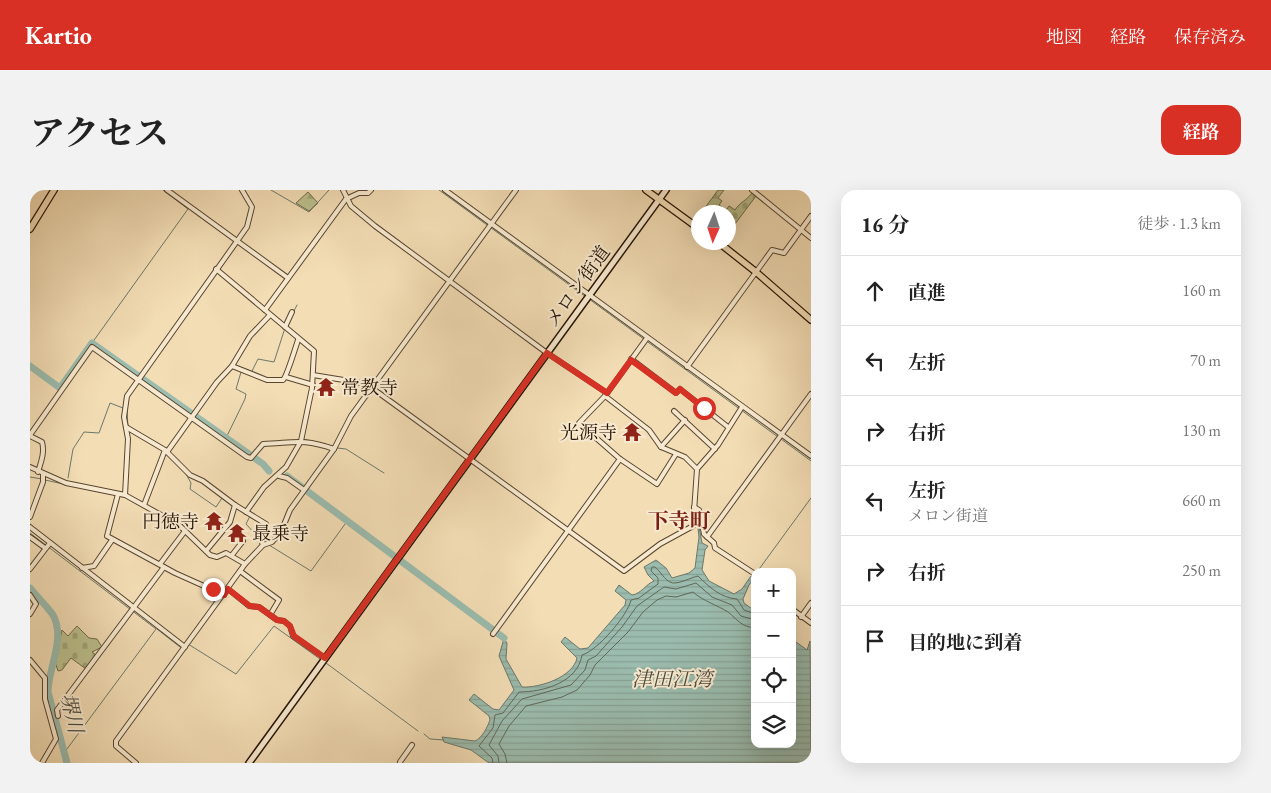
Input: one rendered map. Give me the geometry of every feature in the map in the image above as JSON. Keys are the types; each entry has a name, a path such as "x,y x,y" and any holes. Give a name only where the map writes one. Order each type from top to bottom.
{"main road":[{"path":"30,229 54,190"},
{"path":"646,190 691,223"},
{"path":"728,250 811,320"}],"street":[{"path":"167,190 288,278"},
{"path":"125,495 128,439 126,402 138,378 168,340 246,227 252,207 242,190"},
{"path":"343,190 346,199 374,226 450,283 606,394 649,430 661,447 685,457 697,470"},
{"path":"265,310 346,199 359,193 368,193 371,190"},
{"path":"445,190 490,226 645,340 687,367 779,437 811,456"},
{"path":"136,763 119,751 116,742 245,564 263,545 272,542 281,532 290,510 334,449 351,416 450,283 516,190"},
{"name":"メロン街道","path":"249,763 666,190"},
{"path":"752,190 811,238"},
{"path":"687,367 772,250 784,253 811,216"},
{"path":"216,269 298,340 313,348 312,385 301,441 279,476 264,487 246,512"},
{"path":"285,327 292,312"},
{"path":"144,505 166,451 232,366 250,336 270,315"},
{"path":"232,366 267,380 283,380 286,377 289,362 298,340"},
{"path":"645,340 606,394 580,423 620,458 657,484 676,454"},
{"path":"38,472 43,455 43,446 42,442 30,435 92,347 248,457 252,456 263,444 301,441 334,449"},
{"path":"631,360 676,393 680,389 728,427"},
{"path":"313,375 362,383 372,388 624,571 660,544 691,529 697,470 715,449 741,409"},
{"path":"286,377 312,385"},
{"path":"707,537 811,394"},
{"path":"674,411 715,449"},
{"path":"661,447 685,420"},
{"path":"126,427 166,451 190,475 203,481 235,505 266,524 259,534 263,545"},
{"path":"493,634 620,458"},
{"path":"30,467 66,483 125,495 171,519 206,552 214,556 223,553 232,555 245,564"},
{"path":"30,517 43,482 43,474"},
{"path":"279,476 287,478 305,489"},
{"path":"118,494 107,536 224,595"},
{"path":"206,552 230,522 235,505"},
{"path":"694,507 699,510 707,537 714,543 715,548 751,571"},
{"path":"30,527 47,546"},
{"path":"58,716 57,710 134,607 185,531"},
{"path":"30,537 82,568 185,647"},
{"path":"82,568 94,566 112,540"},
{"path":"232,555 243,541"},
{"path":"30,569 47,546"},
{"path":"240,571 279,600 270,614"},
{"path":"228,589 250,606 259,607 290,626 294,636 325,658"},
{"path":"30,595 36,604 30,614"},
{"path":"801,617 811,603"},
{"path":"796,613 811,623"},
{"path":"30,660 45,678 45,699 56,739 42,763"},
{"path":"400,762 412,745"}],"green space":[{"path":"718,190 724,190 718,198 722,201 719,205 707,205"},
{"path":"308,192 318,203 309,211 296,203"},
{"path":"752,193 756,196 736,223 736,209"},
{"path":"77,626 89,638 97,639 102,647 92,652 96,655 86,669 71,658 62,670 58,671 55,662 62,630 68,636"}],"water":[{"name":"津田江湾","path":"696,510 702,543 708,546 705,550 702,570 709,581 734,594 742,589 751,576 751,582 743,599 744,603 751,608 751,748 796,748 796,642 807,650 810,641 811,763 489,763 471,750 444,742 442,737 475,741 484,732 490,720 489,716 469,700 474,694 493,709 499,710 514,690 499,656 504,638 507,643 506,659 522,687 538,686 563,676 574,665 577,658 561,642 565,637 580,649 588,648 625,605 626,600 615,591 619,585 632,595 638,593 654,581 644,567 656,560 666,568 672,578 689,573 695,568 699,537"}],"waterway":[{"path":"92,343 188,209 163,190"},
{"path":"271,190 309,212 329,190"},
{"path":"439,190 586,297"},
{"path":"357,213 383,234"},
{"path":"440,276 447,282"},
{"path":"450,284 543,353"},
{"path":"589,299 778,437"},
{"path":"294,311 297,305"},
{"path":"252,371 258,359 274,362 285,328"},
{"path":"30,366 60,388 92,343 263,464 269,471"},
{"path":"226,438 245,399 246,394 236,389 241,372 251,375"},
{"path":"68,478 73,449 84,432 99,433 110,403 123,408"},
{"path":"127,409 128,428"},
{"path":"129,431 145,440"},
{"path":"303,439 333,446"},
{"path":"781,439 811,461"},
{"path":"337,448 346,449 384,473"},
{"path":"186,474 191,483 190,489 216,507 222,498 225,500"},
{"path":"287,476 504,638"},
{"path":"30,477 42,479"},
{"path":"45,480 100,492"},
{"path":"760,568 811,498"},
{"path":"250,516 246,524 258,537"},
{"path":"269,545 311,571 348,520"},
{"path":"30,533 156,629 64,753"},
{"path":"187,535 204,551"},
{"path":"93,564 108,543"},
{"path":"131,547 171,569"},
{"path":"177,572 193,579"},
{"name":"堺川","path":"30,588 51,612 57,624 57,643 48,692 67,763"},
{"path":"188,644 236,674 274,626 320,659"},
{"path":"157,629 180,647"},
{"path":"326,663 418,731"},
{"path":"424,734 430,739 444,740"}],"place":[{"name":"常教寺","path":"326,387"},
{"name":"光源寺","path":"632,432"},
{"name":"円徳寺","path":"214,521"},
{"name":"最乗寺","path":"237,533"}],"district":[{"name":"下寺町","path":"679,521"}],"route":[{"path":"213,589 224,595 228,589 250,606 259,607 277,620 284,621 290,626 294,636 325,658 547,353 607,393 631,360 676,393 680,389 704,408"}]}
